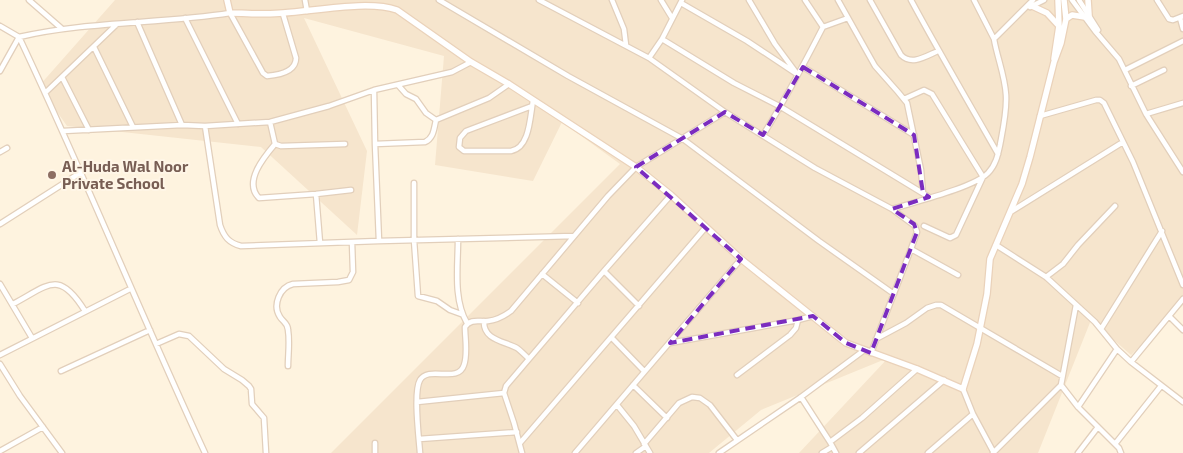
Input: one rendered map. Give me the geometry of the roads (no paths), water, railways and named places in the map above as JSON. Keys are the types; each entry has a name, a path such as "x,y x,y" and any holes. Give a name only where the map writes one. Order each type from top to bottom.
{"street":[{"path":"29,0 61,28"},
{"path":"227,0 230,13 263,73 267,76 282,74 296,64 296,58 283,14"},
{"path":"305,0 307,10"},
{"path":"439,0 568,76 683,139 819,241 894,294"},
{"path":"539,0 649,58 725,112 815,168 892,209 915,226 917,232 872,352"},
{"path":"612,0 624,29 626,45"},
{"path":"661,0 672,18"},
{"path":"749,0 775,44 797,74"},
{"path":"805,0 823,27"},
{"path":"838,0 875,66 904,99 909,108 921,170 923,193"},
{"path":"870,0 905,59 914,60 938,50"},
{"path":"911,0 998,154"},
{"path":"892,209 929,198 982,177 993,167 1004,126 1006,94 994,38 974,0"},
{"path":"994,38 1032,2 1044,0"},
{"path":"1054,62 1059,26 1058,0"},
{"path":"1064,0 1066,19 1058,54 1054,62 1030,157 1012,211 990,259 987,294 977,344 963,389 973,414 994,453 1061,385 1076,305"},
{"path":"1072,0 1087,16"},
{"path":"1079,0 1098,34 1119,59 1146,114 1183,172"},
{"path":"1087,16 1088,0"},
{"path":"1157,0 1169,19 1173,20 1181,17 1183,29"},
{"path":"649,58 662,39 682,1 797,74"},
{"path":"1032,2 1047,13 1059,26"},
{"path":"0,71 19,37 61,28 116,25 230,13 283,14 368,4 387,6 509,84 532,104 636,167 671,195 741,259 838,338 863,351 872,352 917,369 963,389"},
{"path":"1066,19 1072,14 1087,16"},
{"path":"185,18 238,124"},
{"path":"763,135 793,86 797,74 803,67 823,27 848,18"},
{"path":"137,22 182,125"},
{"path":"46,92 116,25"},
{"path":"0,26 19,37 46,92 130,289 205,453"},
{"path":"662,39 734,83 780,107 929,198"},
{"path":"1125,70 1183,41"},
{"path":"94,47 133,128"},
{"path":"63,131 270,122 329,106 374,90 452,72 472,62"},
{"path":"803,67 914,135"},
{"path":"1131,86 1164,70"},
{"path":"62,76 89,130"},
{"path":"436,120 489,98 509,84"},
{"path":"398,85 406,94 416,99 430,116 436,120"},
{"path":"374,90 379,241"},
{"path":"904,99 924,90 932,94 982,177"},
{"path":"1040,116 1100,100 1123,142 1162,231 1183,285"},
{"path":"1146,114 1183,103"},
{"path":"532,104 526,138 522,147 511,151 464,151 459,147 460,138 466,131 532,104"},
{"path":"420,453 418,384 427,375 457,373 462,368 465,353 465,327 467,324 475,320 484,321 503,317 511,311 574,236 636,167 725,112"},
{"path":"375,144 429,141 433,135 436,120"},
{"path":"270,122 275,144"},
{"path":"205,126 220,225 226,238 235,245 574,236"},
{"path":"1012,211 1123,142"},
{"path":"275,144 282,146 345,144"},
{"path":"275,144 265,156 255,174 253,184 255,195 259,198 351,190"},
{"path":"0,152 8,148"},
{"path":"0,224 80,173"},
{"path":"924,226 950,238 956,235 982,177"},
{"path":"414,183 414,240 418,296 437,301 450,310 462,314"},
{"path":"316,194 320,243"},
{"path":"522,453 504,393 510,381 671,195"},
{"path":"1046,277 1063,264 1078,245 1115,206"},
{"path":"520,443 706,227"},
{"path":"1101,329 1162,231"},
{"path":"458,239 458,297 462,314 467,324"},
{"path":"288,366 288,330 285,322 279,316 278,310 281,292 287,286 293,284 349,280 353,272 352,242"},
{"path":"996,245 1046,277 1101,329 1116,349 1183,402"},
{"path":"911,249 958,275"},
{"path":"575,453 741,259"},
{"path":"604,271 639,306"},
{"path":"542,274 578,302"},
{"path":"0,284 32,338"},
{"path":"13,304 49,285 58,284 69,290 85,311"},
{"path":"0,355 130,289"},
{"path":"1131,362 1183,299"},
{"path":"876,339 906,323 927,308 936,305 946,308 1062,376"},
{"path":"670,343 813,316"},
{"path":"1169,316 1183,330"},
{"path":"738,375 792,333 798,320"},
{"path":"484,321 485,330 491,336 517,348 529,359"},
{"path":"61,371 150,330"},
{"path":"156,344 179,334 189,336 224,369 247,384 251,389 252,404 264,418 266,453"},
{"path":"612,338 644,371"},
{"path":"1078,407 1116,349"},
{"path":"719,453 801,397 863,351"},
{"path":"0,364 62,453"},
{"path":"822,453 917,369"},
{"path":"858,453 944,380"},
{"path":"633,384 667,418"},
{"path":"1061,385 1078,407 1115,444 1121,453"},
{"path":"1115,444 1161,386"},
{"path":"418,402 504,393"},
{"path":"636,453 683,400 692,397 700,398 710,405 737,440"},
{"path":"801,397 836,453"},
{"path":"617,405 650,453"},
{"path":"928,453 973,414"},
{"path":"0,451 43,427"},
{"path":"1078,453 1098,427"},
{"path":"419,439 517,432"},
{"path":"374,453 375,443"}],"place":[{"name":"Al-Huda Wal Noor Private School","path":"52,175"}]}
